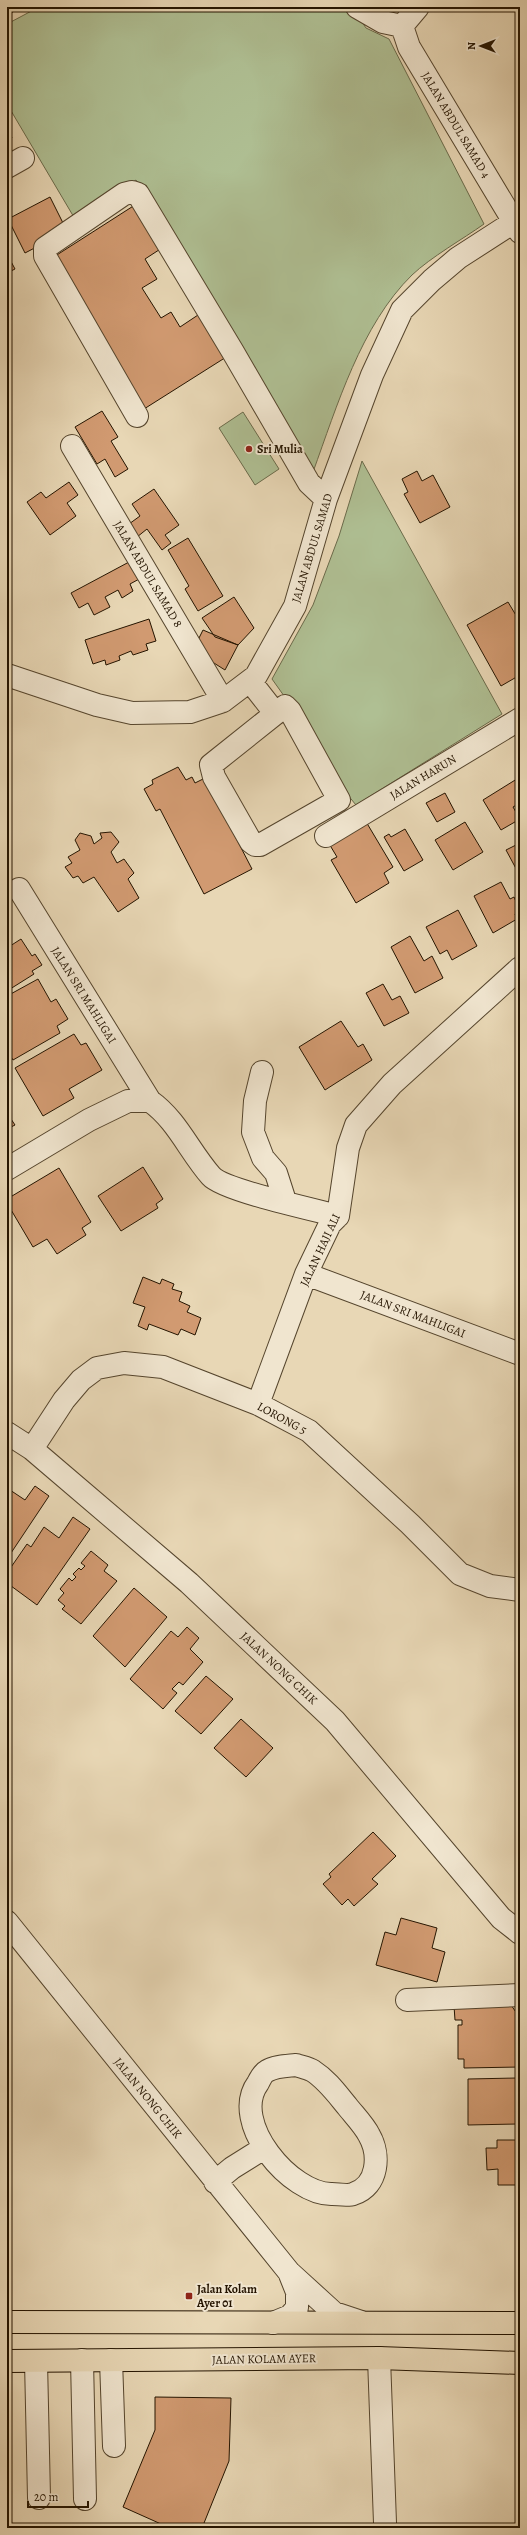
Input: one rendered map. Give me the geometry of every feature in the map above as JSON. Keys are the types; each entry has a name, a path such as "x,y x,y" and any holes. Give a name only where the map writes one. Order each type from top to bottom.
{"main road":[{"path":"7,2322 520,2323"},
{"name":"JALAN KOLAM AYER","path":"7,2361 379,2358 520,2363"}],"street":[{"path":"357,7 383,22 402,26 418,7"},
{"name":"JALAN ABDUL SAMAD 4","path":"402,26 410,47 518,224"},
{"path":"137,416 45,256 45,248 124,194 132,192 138,194 233,352 309,483 326,499"},
{"name":"JALAN ABDUL SAMAD","path":"7,675 97,705 132,713 190,712 223,701 250,681 268,659 295,606 326,499 372,375 402,310 432,280 458,258 518,224"},
{"name":"JALAN ABDUL SAMAD 8","path":"72,446 223,701"},
{"path":"250,681 275,713"},
{"path":"285,706 290,711 339,800 260,844 255,845 251,842 214,777 211,765 275,713 285,706"},
{"name":"JALAN HARUN","path":"326,836 520,719"},
{"name":"JALAN SRI MAHLIGAI","path":"19,890 150,1100 167,1115 212,1177 240,1190 338,1216"},
{"name":"JALAN HAJI ALI","path":"258,1404 306,1274 330,1224 338,1216 348,1148 356,1124 392,1084 520,968"},
{"path":"262,1072 255,1101 253,1132 263,1158 276,1173 285,1201"},
{"path":"7,1169 89,1120 128,1101 150,1100"},
{"name":"JALAN SRI MAHLIGAI","path":"306,1274 520,1354"},
{"name":"LORONG 5","path":"32,1449 64,1400 81,1380 97,1368 124,1363 163,1367 258,1404 309,1431 410,1524 460,1574 490,1586 520,1590"},
{"name":"JALAN NONG CHIK","path":"7,1433 32,1449 189,1583 335,1721 501,1918 520,1933"},
{"name":"JALAN NONG CHIK","path":"7,1922 289,2272 334,2313 361,2322"},
{"path":"407,2000 520,1995"},
{"path":"296,2065 313,2071 331,2086 369,2134 377,2154 374,2174 364,2186 354,2194 328,2194 309,2189 287,2172 264,2148 253,2128 249,2109 254,2088 266,2071 276,2067 296,2065"},
{"path":"215,2182 232,2168 264,2148"},
{"name":"JALAN NONG CHIK","path":"273,2323 290,2316 297,2308 297,2292 289,2272"},
{"path":"379,2358 385,2523"},
{"path":"36,2360 39,2498"},
{"path":"82,2360 85,2499"},
{"path":"112,2360 114,2446"}],"green space":[{"path":"39,7 352,7 366,28 389,39 484,224 438,255 412,275 394,295 378,318 352,368 341,394 313,472 136,180 75,219 7,104 7,24"},
{"name":"Sri Mulia","path":"243,412 279,469 255,485 219,428"},
{"path":"362,461 502,714 356,805 328,771 299,717 272,679 313,605 339,536"}],"building":[{"path":"7,7 22,7 7,15"},
{"path":"7,128 12,138 7,141"},
{"path":"50,197 67,231 25,253 8,219"},
{"path":"138,203 165,246 145,259 157,279 142,288 161,318 171,312 180,327 204,311 231,354 144,409 49,260"},
{"path":"7,254 15,269 7,273"},
{"path":"102,411 118,437 111,441 128,469 115,477 105,459 97,464 75,427"},
{"path":"417,471 422,481 433,475 450,507 420,523 404,494 408,492 402,479"},
{"path":"69,482 78,495 67,503 76,516 50,535 27,502 41,492 46,498"},
{"path":"154,489 179,525 165,535 171,543 162,550 147,529 137,537 129,524 140,516 132,504"},
{"path":"188,538 223,596 198,611 185,589 189,586 168,550"},
{"path":"129,562 141,578 130,584 133,591 122,598 118,590 105,597 110,607 94,615 88,603 79,608 71,593"},
{"path":"234,597 254,628 238,645 215,637 202,618"},
{"path":"508,602 520,622 520,675 501,686 467,625"},
{"path":"149,619 156,641 146,644 148,650 133,655 131,651 119,656 120,660 106,665 105,660 93,664 85,640"},
{"path":"203,630 238,645 225,670 206,658 197,642"},
{"path":"178,767 186,780 192,777 195,783 205,778 252,869 204,894 160,809 156,811 144,789 153,784 152,780"},
{"path":"520,777 520,803 513,807 520,819 501,830 483,800"},
{"path":"445,793 455,812 437,822 426,803"},
{"path":"365,820 393,867 384,873 389,883 356,903 331,860 337,857 328,842"},
{"path":"465,822 483,852 453,870 435,840"},
{"path":"405,829 423,860 404,871 384,837 389,834 391,837"},
{"path":"111,832 119,842 111,852 117,863 124,859 134,873 128,879 139,898 118,912 94,877 83,883 78,876 73,878 65,867 72,863 68,857 80,850 75,840 80,833 91,836 94,844 102,838 100,833"},
{"path":"520,843 520,876 506,850"},
{"path":"501,882 510,899 514,897 520,911 515,914 517,919 493,933 474,896"},
{"path":"458,910 477,946 452,960 447,950 440,954 426,927"},
{"path":"410,936 424,961 432,956 443,978 415,993 391,947"},
{"path":"21,939 32,956 35,954 42,965 32,971 34,974 7,991 7,948"},
{"path":"38,979 51,1002 56,999 68,1019 57,1026 60,1033 13,1060 7,1050 7,996"},
{"path":"383,984 392,1000 400,996 409,1013 384,1026 366,993"},
{"path":"341,1021 358,1047 363,1044 372,1060 325,1090 299,1047"},
{"path":"74,1034 81,1045 86,1043 102,1070 69,1089 74,1098 43,1116 15,1068"},
{"path":"7,1113 15,1125 7,1129"},
{"path":"143,1167 163,1199 156,1204 158,1208 121,1231 98,1196"},
{"path":"59,1168 91,1222 82,1228 86,1235 57,1254 47,1239 33,1247 7,1203 7,1199"},
{"path":"143,1277 160,1284 162,1279 174,1284 172,1289 182,1292 179,1301 190,1306 187,1312 201,1318 195,1335 181,1329 178,1335 149,1324 147,1330 138,1326 145,1307 133,1303"},
{"path":"35,1486 49,1496 9,1556 7,1554 7,1488 25,1500"},
{"path":"73,1517 90,1529 37,1605 7,1583 7,1573 27,1544 31,1547 44,1527 59,1538"},
{"path":"91,1551 108,1565 104,1571 117,1581 81,1624 62,1609 65,1606 58,1600 64,1593 60,1589 69,1578 72,1581 76,1577 73,1574 79,1568 81,1570 85,1566 81,1563"},
{"path":"134,1588 167,1617 125,1667 93,1636"},
{"path":"187,1627 199,1638 190,1649 203,1662 183,1685 179,1682 172,1689 177,1693 163,1709 130,1679 171,1631 178,1637"},
{"path":"206,1676 233,1699 201,1734 175,1711"},
{"path":"241,1719 273,1748 246,1777 214,1748"},
{"path":"373,1832 396,1856 372,1879 378,1884 354,1906 348,1899 342,1905 323,1884 331,1877 329,1874"},
{"path":"401,1918 437,1928 432,1948 445,1952 437,1982 376,1965 385,1932 396,1935"},
{"path":"511,2005 520,2018 520,2067 464,2068 464,2059 458,2059 458,2025 462,2025 462,2020 455,2020 454,2006"},
{"path":"517,2078 517,2124 468,2125 468,2079"},
{"path":"497,2140 520,2140 520,2185 498,2185 498,2169 487,2170 486,2148 497,2148"},
{"path":"155,2397 231,2398 229,2461 202,2528 170,2528 123,2507 155,2430"}],"place":[{"name":"Sri Mulia","path":"249,449"},
{"name":"Jalan Kolam Ayer 01","path":"189,2296"}]}
